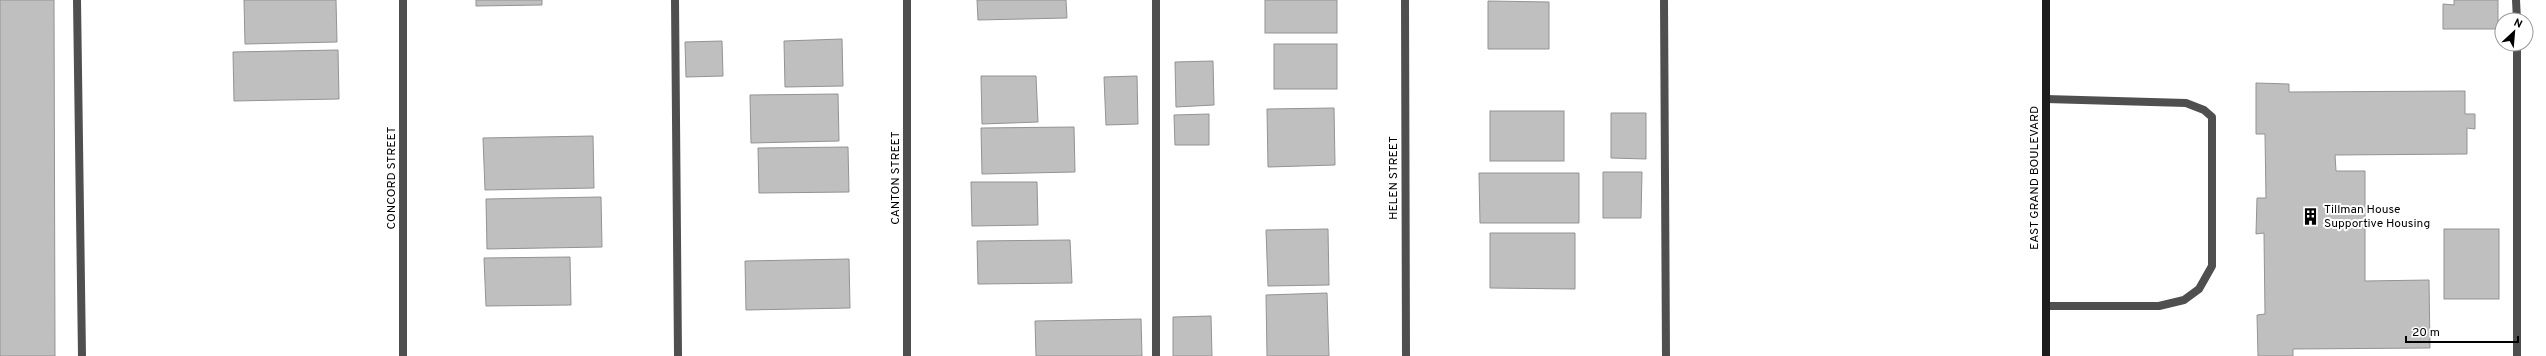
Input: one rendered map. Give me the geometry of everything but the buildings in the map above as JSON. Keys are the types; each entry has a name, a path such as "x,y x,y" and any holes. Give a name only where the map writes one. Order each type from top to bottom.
{"main road":[{"name":"EAST GRAND BOULEVARD","path":"2046,0 2046,356"}],"street":[{"path":"77,0 82,356"},
{"name":"CONCORD STREET","path":"403,0 403,356"},
{"path":"675,0 678,356"},
{"name":"CANTON STREET","path":"907,0 907,356"},
{"path":"1156,0 1156,356"},
{"name":"HELEN STREET","path":"1405,0 1406,356"},
{"path":"1664,0 1666,356"},
{"path":"2516,0 2516,12"},
{"path":"2517,52 2517,356"},
{"path":"2046,99 2186,103 2204,110 2212,117 2212,266 2199,289 2184,300 2158,306 2046,306"}],"place":[{"name":"Tillman House Supportive Housing","path":"2311,216"}]}
